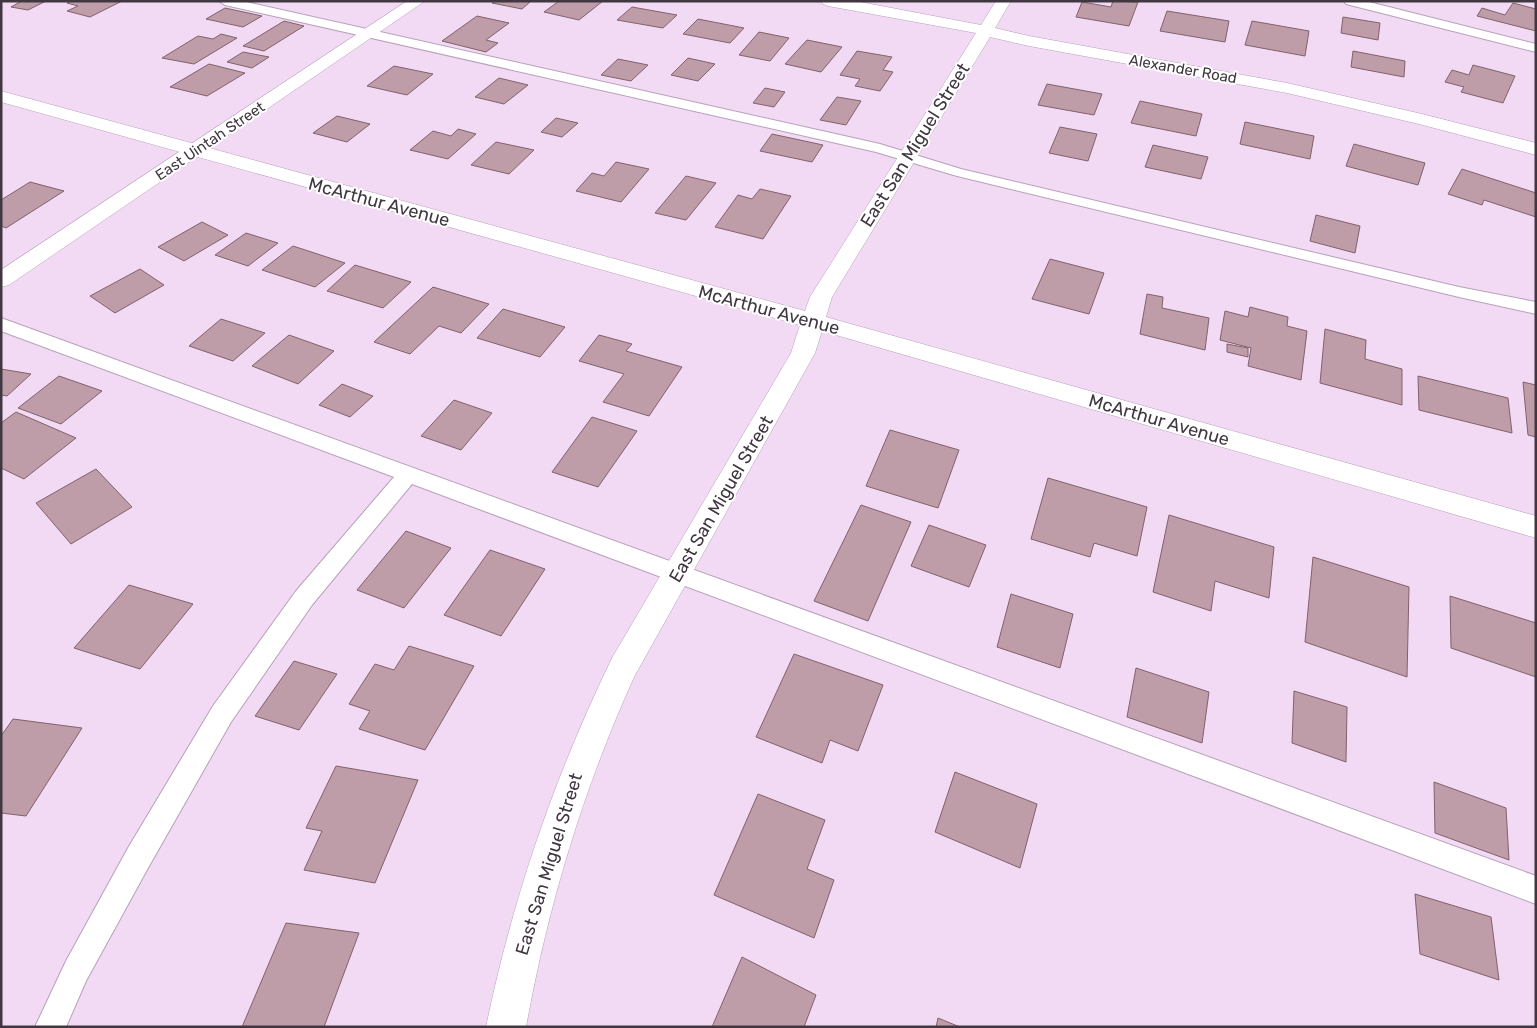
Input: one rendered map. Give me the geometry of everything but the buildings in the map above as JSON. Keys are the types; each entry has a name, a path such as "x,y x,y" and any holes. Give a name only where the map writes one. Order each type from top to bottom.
{"street":[{"name":"East Uintah Street","path":"1,280 418,1"},
{"name":"Alexander Road","path":"828,1 987,30 1029,41 1287,88 1422,119 1536,149"},
{"name":"East San Miguel Street","path":"506,1027 515,975 544,869 571,786 598,720 623,668 803,353 821,296 1004,1"},
{"name":"McArthur Avenue","path":"1,96 813,321 1536,527"}],"lane":[{"path":"225,1 880,148 966,175 1459,292 1536,308"},
{"path":"1350,1 1536,48"},
{"path":"1,324 1536,890"},
{"path":"50,1027 76,971 138,858 222,714 304,598 409,474"}]}
